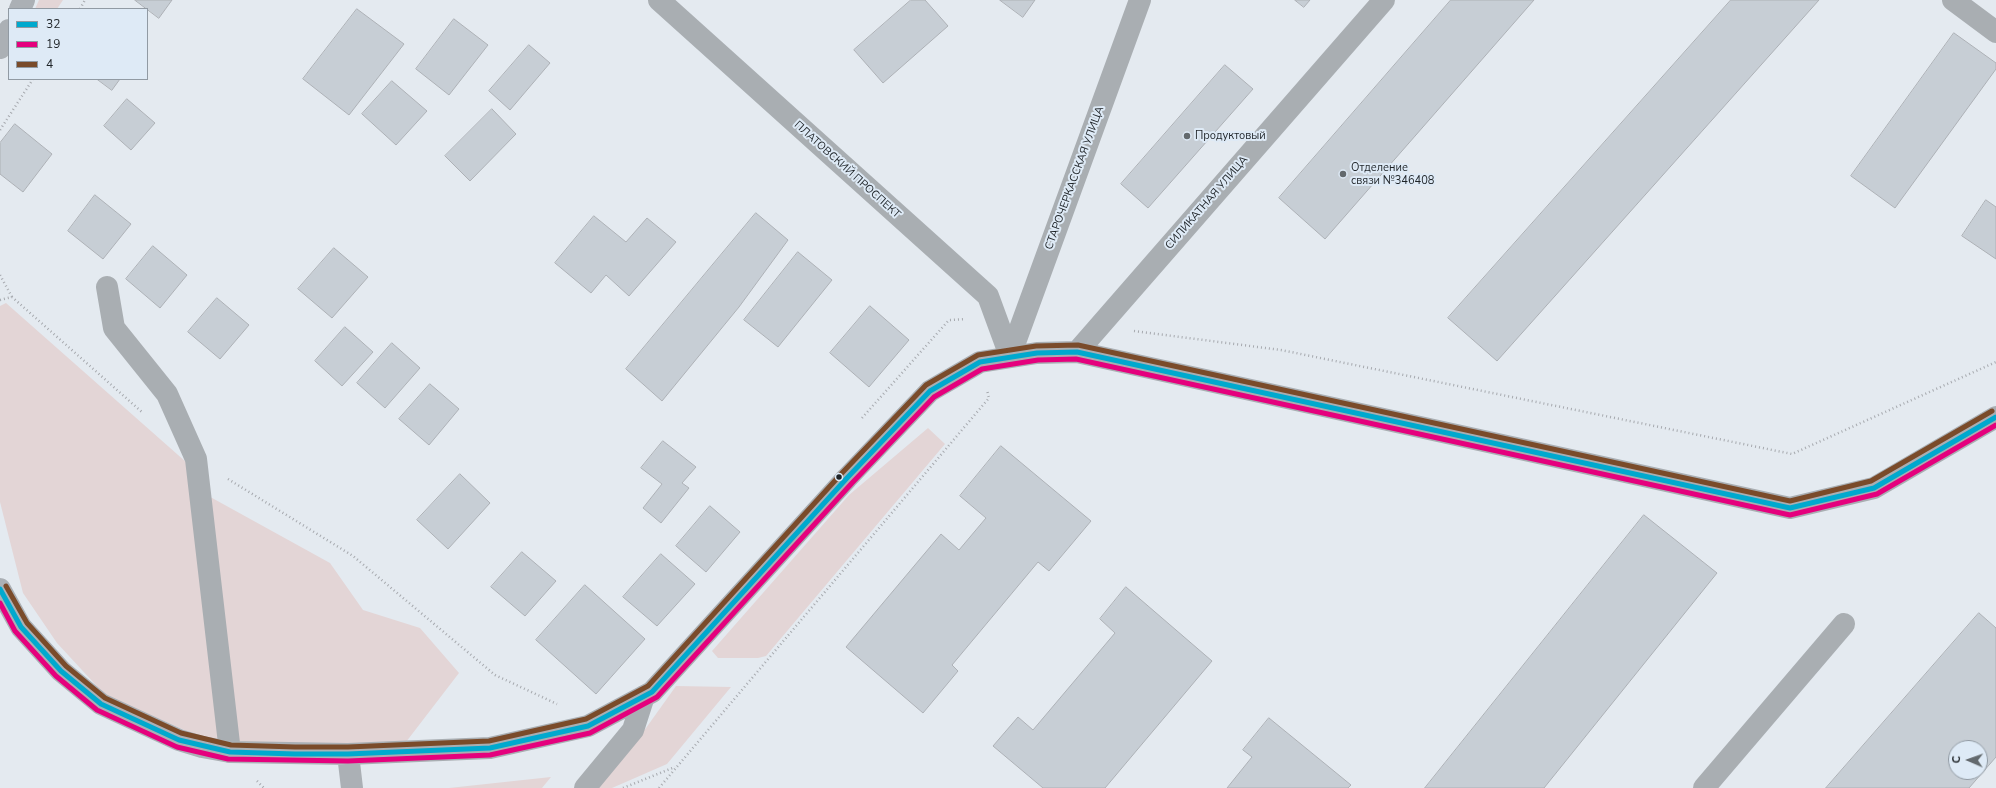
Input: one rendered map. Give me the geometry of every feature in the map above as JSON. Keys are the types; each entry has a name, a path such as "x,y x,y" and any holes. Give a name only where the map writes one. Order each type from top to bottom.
{"main road":[{"path":"0,48 8,32"},
{"path":"0,589 20,627 61,671 102,704 179,740 230,752 348,754 352,788"}],"street":[{"name":"ПЛАТОВСКИЙ ПРОСПЕКТ","path":"659,0 988,296 1010,356"},
{"name":"СТАРОЧЕРКАССКАЯ УЛИЦА","path":"1010,356 1140,0"},
{"name":"СИЛИКАТНАЯ УЛИЦА","path":"1077,352 1384,0"},
{"path":"1953,0 1996,32"},
{"path":"107,287 114,328 167,394 196,459 230,752"},
{"path":"348,754 490,748 588,726 652,692 841,484 930,391 980,362 1010,356 1037,353 1077,352 1790,508 1874,488 1996,417"},
{"path":"1704,788 1844,624"},
{"path":"585,788 633,730 644,696"}],"path":[{"path":"0,130 32,80"},
{"path":"0,275 12,297 148,418"},
{"path":"0,300 12,297"},
{"path":"860,421 949,320 996,317"},
{"path":"1099,327 1281,350 1792,454 1996,362"},
{"path":"659,788 676,766 989,398 980,362"},
{"path":"196,459 352,556 495,675 559,704"},
{"path":"623,788 676,766"}],"shaded area":[{"path":"39,0 63,0 58,8 35,8"},
{"path":"6,303 186,462 194,488 330,563 363,610 420,628 459,673 406,742 291,747 200,737 105,695 57,643 23,593 0,502 0,306"},
{"path":"928,428 945,444 766,656 758,658 718,658 712,651 849,495"},
{"path":"676,686 731,687 667,764 612,788 593,788 646,728"},
{"path":"551,777 542,788 449,788"}],"building":[{"path":"135,0 172,0 159,18 148,10 148,8 146,8"},
{"path":"911,0 925,0 948,26 883,83 854,50"},
{"path":"1000,0 1035,0 1023,17"},
{"path":"1295,0 1310,0 1304,7"},
{"path":"1451,0 1534,0 1325,239 1279,198"},
{"path":"1731,0 1819,0 1497,361 1448,318"},
{"path":"357,9 404,44 349,115 303,79"},
{"path":"454,19 488,45 449,95 416,69"},
{"path":"1954,33 1996,63 1996,69 1895,208 1851,176"},
{"path":"529,45 550,63 510,110 489,91"},
{"name":"Продуктовый","path":"1225,65 1253,89 1148,208 1121,184"},
{"path":"98,80 119,80 112,90"},
{"path":"392,81 427,111 396,145 362,114"},
{"path":"127,99 155,123 131,150 104,126"},
{"path":"492,109 516,134 470,181 445,156"},
{"path":"15,124 52,154 23,192 0,174 0,143"},
{"path":"95,195 131,224 103,259 68,231"},
{"path":"1986,200 1996,207 1996,259 1962,236"},
{"path":"756,213 788,240 739,307 662,401 626,369"},
{"path":"594,216 626,242 647,218 676,242 629,296 606,275 591,293 555,263"},
{"path":"153,246 187,275 160,308 126,279"},
{"path":"334,248 368,277 332,318 298,289"},
{"path":"798,252 832,280 778,347 744,320"},
{"path":"217,298 249,325 220,359 188,332"},
{"path":"870,306 909,340 869,387 830,353"},
{"path":"345,327 373,352 342,386 315,361"},
{"path":"392,343 420,368 385,408 357,383"},
{"path":"430,384 459,409 429,445 399,419"},
{"path":"663,441 696,467 682,483 689,488 661,523 643,508 662,484 641,468"},
{"path":"1001,446 1091,521 1049,571 1038,562 952,665 958,671 923,713 846,647 941,534 959,550 986,518 960,496"},
{"path":"460,474 490,503 448,549 417,520"},
{"path":"710,506 740,532 706,572 676,546"},
{"path":"1644,515 1717,573 1544,788 1425,788"},
{"path":"522,552 556,581 525,616 491,587"},
{"path":"661,554 695,584 657,626 623,597"},
{"path":"585,585 645,639 596,694 536,640"},
{"path":"1126,587 1212,661 1105,788 1043,788 993,746 1018,717 1033,730 1115,633 1100,619"},
{"path":"1979,613 1996,628 1996,757 1988,766 1988,740 1948,740 1948,780 1976,780 1969,788 1826,788"},
{"path":"1269,718 1351,785 1348,788 1227,788 1252,757 1243,750"}],"transit line":[{"name":"4","path":"6,586 27,623 66,666 105,698 181,733 231,745 295,747 348,747 489,741 586,719 648,686 842,473 926,385 978,355 1036,346 1078,345 1790,501 1871,481 1992,411"},
{"name":"32","path":"0,589 21,627 61,671 101,704 179,740 230,752 295,754 348,754 490,748 588,726 652,692 847,478 930,391 980,362 1037,353 1077,352 1790,508 1874,488 1996,417"},
{"name":"19","path":"0,603 15,631 56,676 97,710 177,747 228,759 348,761 490,755 590,733 657,697 852,483 934,397 982,369 1038,360 1076,359 1790,515 1877,494 1996,425"}],"place":[{"name":"Продуктовый","path":"1187,136"},
{"name":"Отделение связи №346408","path":"1343,174"}]}
